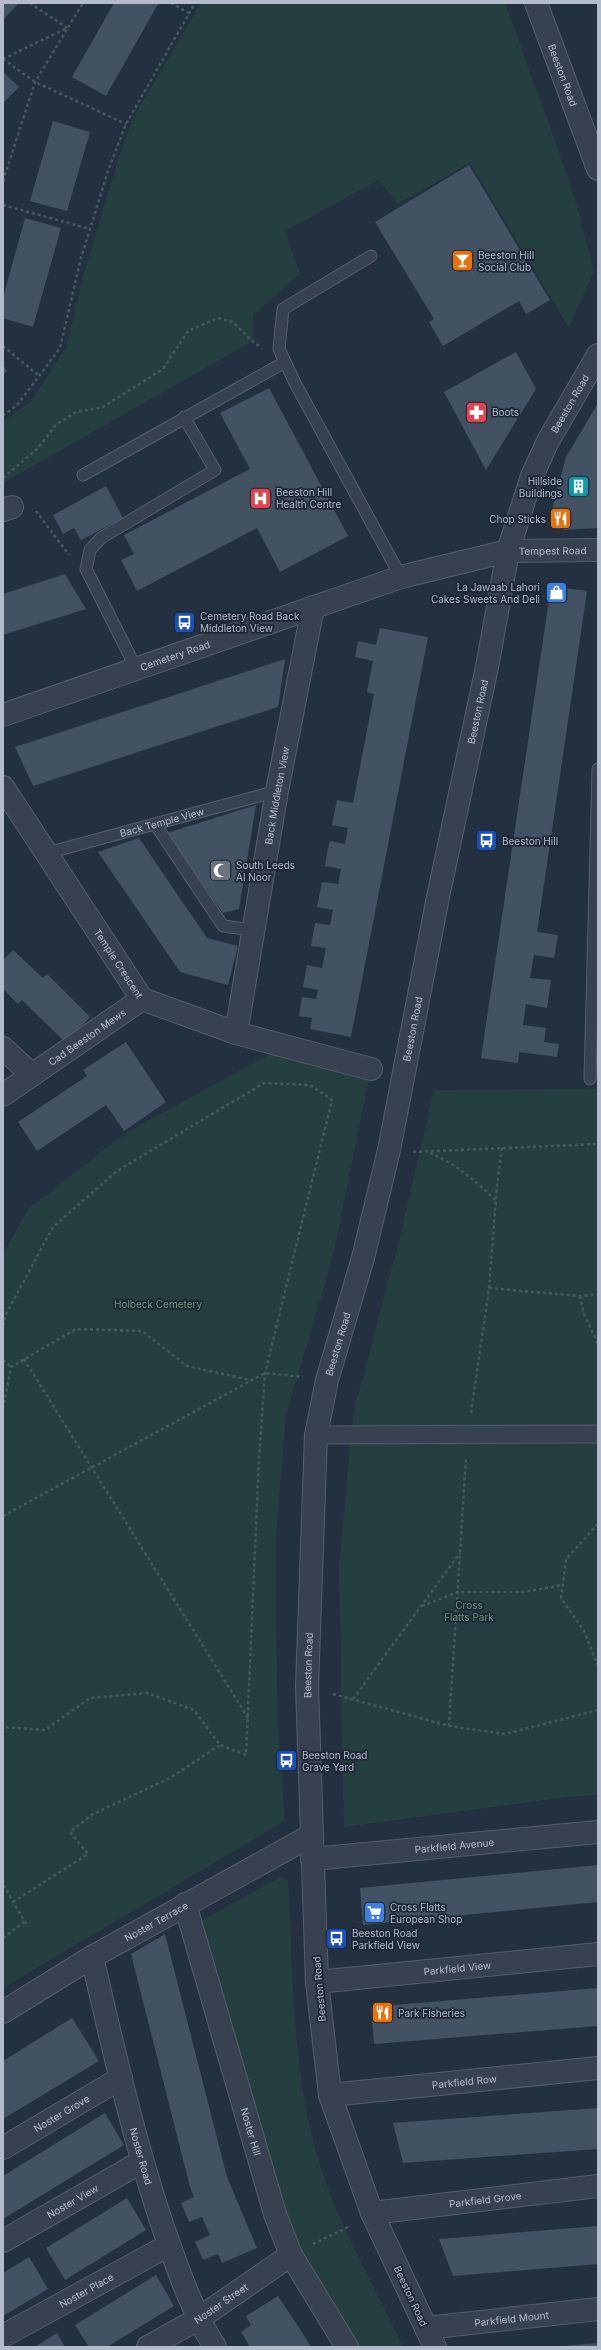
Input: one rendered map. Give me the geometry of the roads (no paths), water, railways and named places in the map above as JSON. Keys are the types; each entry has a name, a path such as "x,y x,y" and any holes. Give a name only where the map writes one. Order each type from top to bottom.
{"street":[{"name":"Beeston Road","path":"536,3 598,169"},
{"name":"Beeston Road","path":"430,2338 373,2214 330,2095 317,1982 307,1686 316,1435 327,1380 363,1258 389,1150 436,904 487,667 508,551 532,476 548,441 598,355"},
{"name":"Tempest Road","path":"508,551 598,550"},
{"name":"Cemetery Road","path":"3,715 137,670 401,577 508,551"},
{"name":"Back Middleton View","path":"236,1033 276,791 313,607"},
{"name":"Temple Crescent","path":"3,787 142,999 236,1033 371,1069"},
{"name":"Cad Beeston Mews","path":"3,1095 142,999"},
{"path":"3,1048 32,1075"},
{"path":"316,1435 598,1434"},
{"name":"Parkfield Avenue","path":"312,1859 598,1832"},
{"name":"Noster Terrace","path":"3,2012 92,1957 185,1904 312,1835"},
{"name":"Noster Hill","path":"185,1904 275,2214 291,2255 347,2347"},
{"name":"Parkfield View","path":"317,1982 598,1954"},
{"name":"Noster Road","path":"92,1957 141,2162 169,2245 198,2319 215,2347"},
{"name":"Parkfield Row","path":"330,2095 598,2068"},
{"name":"Noster Grove","path":"3,2148 121,2078"},
{"name":"Noster View","path":"3,2241 141,2162"},
{"name":"Parkfield Grove","path":"373,2214 598,2186"},
{"name":"Noster Place","path":"3,2336 169,2245"},
{"name":"Noster Street","path":"148,2347 198,2319 291,2255"},
{"name":"Parkfield Mount","path":"430,2338 598,2309"}],"lane":[{"path":"371,256 283,309 279,349 401,577"},
{"path":"83,475 184,417 285,362"},
{"path":"137,670 86,569 90,550 101,538 215,470 184,417"},
{"path":"590,1079 598,769"},
{"name":"Back Temple View","path":"47,853 276,791"},
{"path":"155,824 223,926 253,930"}],"place":[{"name":"Beeston Hill Social Club","path":"463,261"},
{"name":"Boots","path":"477,412"},
{"name":"Hillside Buildings","path":"578,487"},
{"name":"Beeston Hill Health Centre","path":"261,498"},
{"name":"Chop Sticks","path":"561,519"},
{"name":"La Jawaab Lahori Cakes Sweets And Deli","path":"556,593"},
{"name":"Cemetery Road Back Middleton View","path":"185,622"},
{"name":"Beeston Hill","path":"487,841"},
{"name":"South Leeds Al Noor","path":"220,871"},
{"name":"Beeston Road Grave Yard","path":"287,1761"},
{"name":"Cross Flatts European Shop","path":"374,1913"},
{"name":"Beeston Road Parkfield View","path":"337,1939"},
{"name":"Park Fisheries","path":"382,2013"}],"park label":[{"name":"Holbeck Cemetery","path":"158,1304"},
{"name":"Cross Flatts Park","path":"469,1610"}]}
